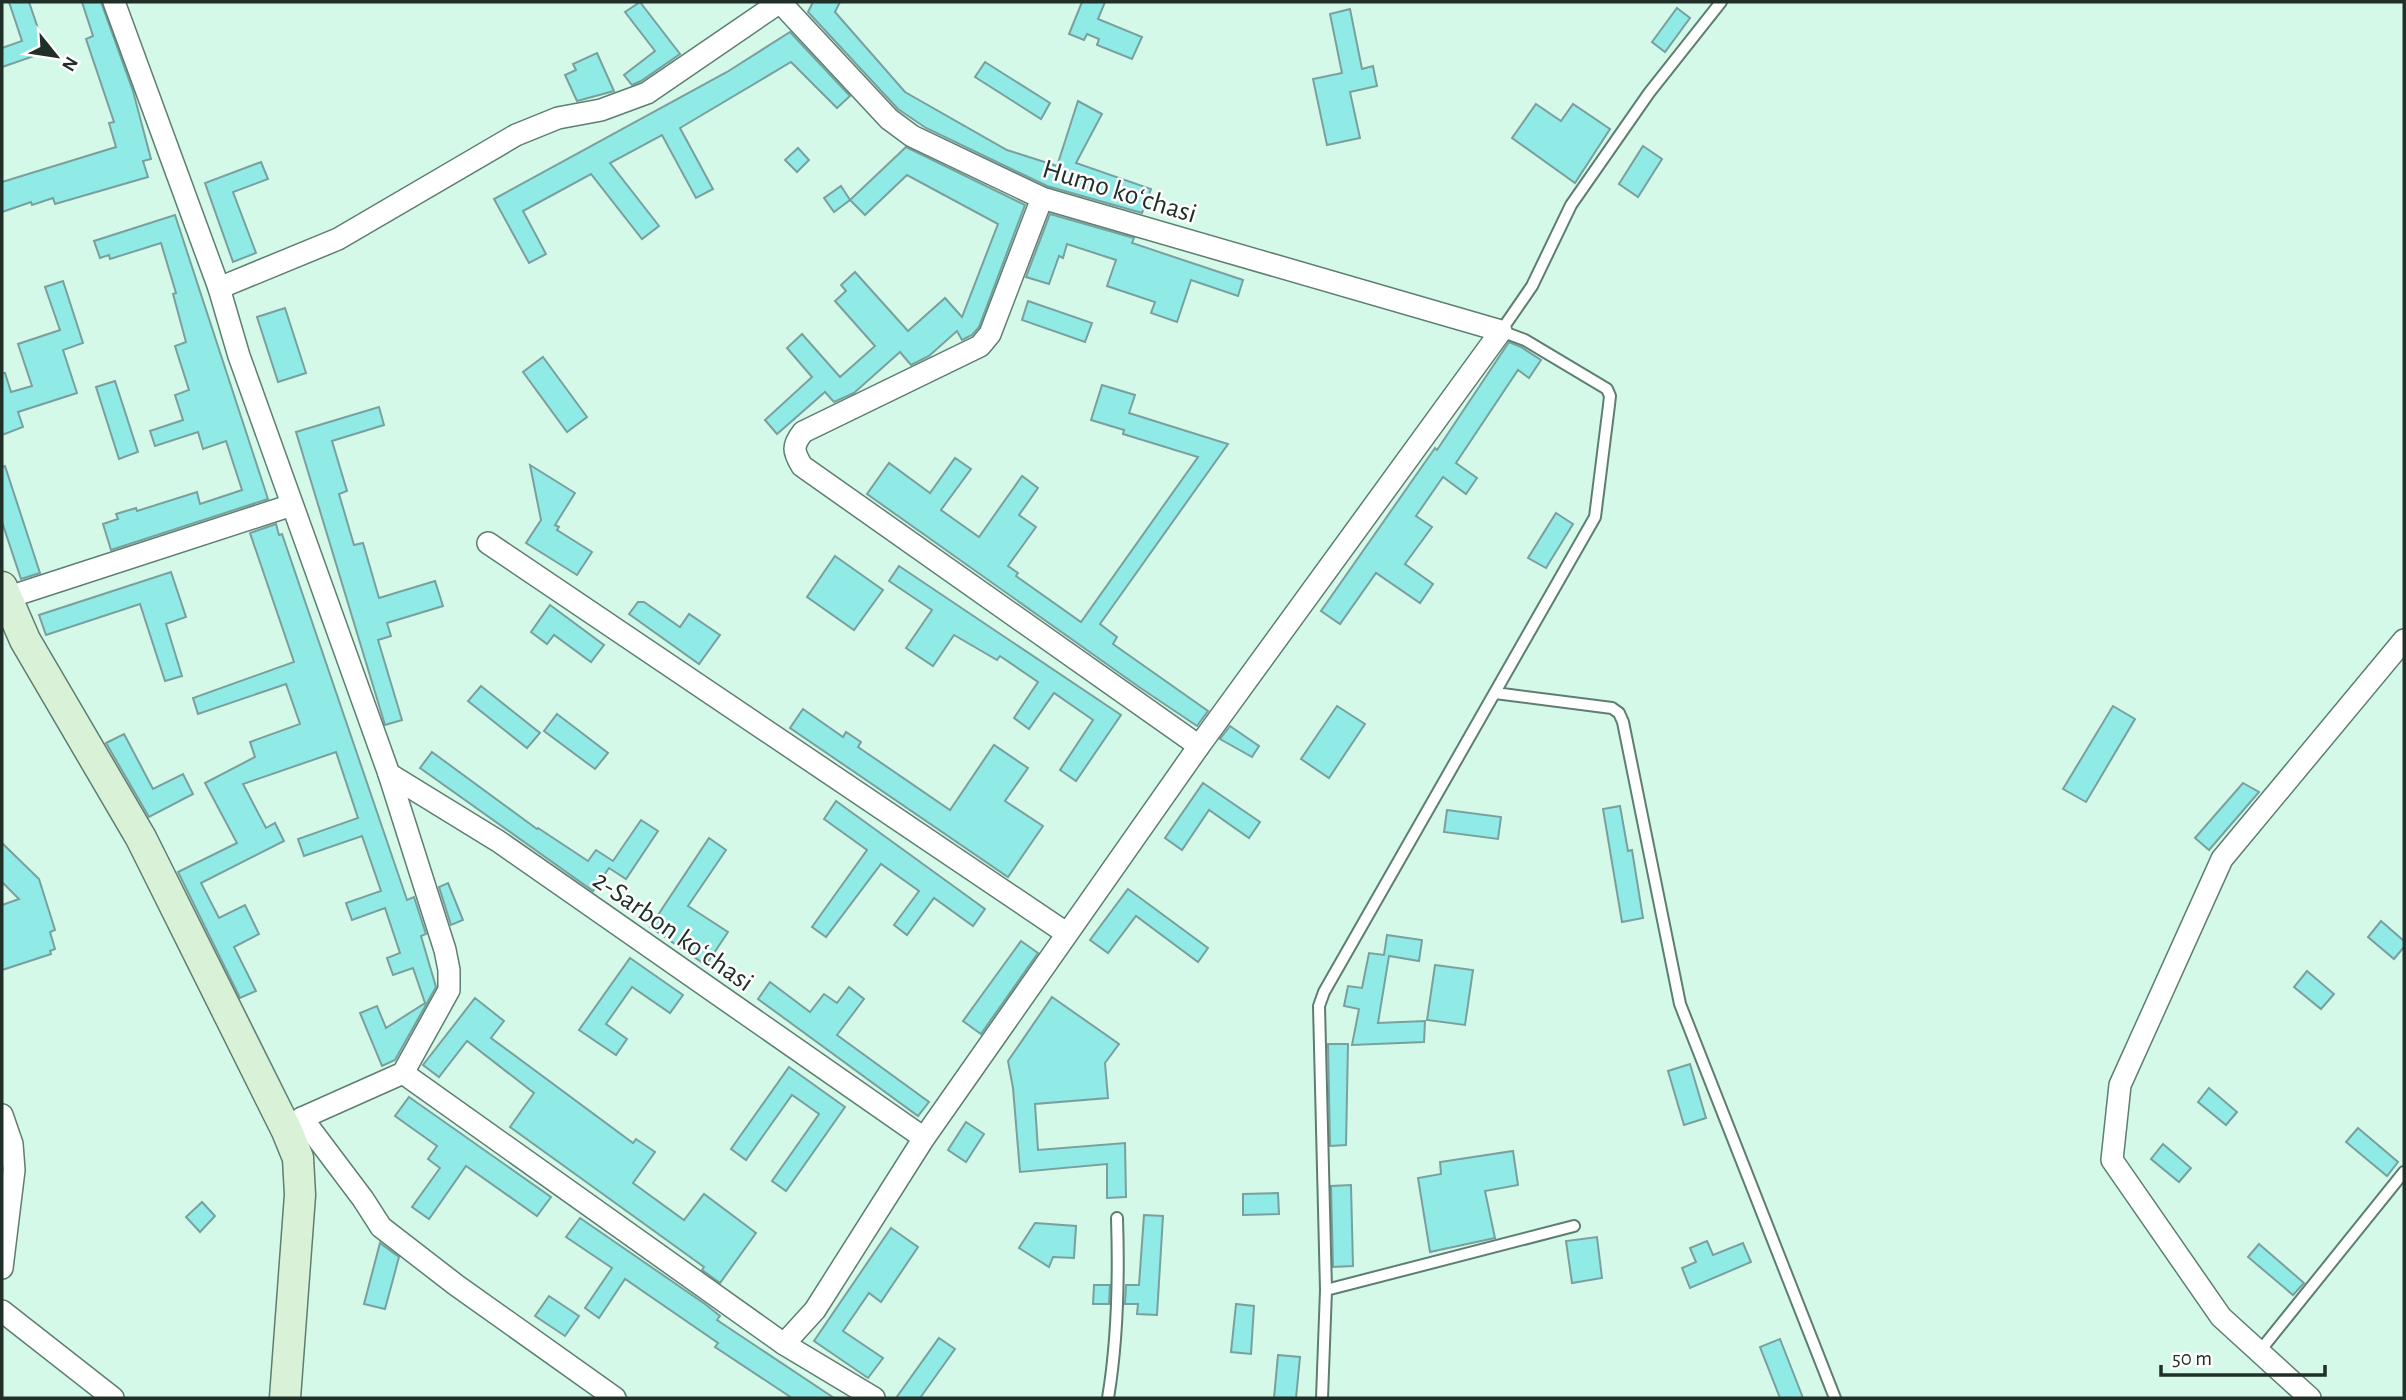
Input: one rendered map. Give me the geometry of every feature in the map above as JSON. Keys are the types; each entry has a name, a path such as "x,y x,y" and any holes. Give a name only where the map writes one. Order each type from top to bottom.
{"street":[{"path":"114,2 219,288 239,356 388,774 445,950 449,970 449,990 403,1073 295,1124"},
{"path":"219,288 338,239 516,135 558,118 601,110 647,93 780,2"},
{"name":"Humo koʻchasi","path":"780,2 889,118 912,136 1042,198 1501,331"},
{"path":"1042,198 990,334 980,346 803,432 794,443 794,452 802,466 1199,746"},
{"path":"784,1344 815,1310 924,1138 1066,933 1501,331"},
{"path":"292,505 4,593 25,640 141,838 295,1124 382,1227 456,1285 615,1398"},
{"path":"488,543 1066,933"},
{"path":"2310,1398 2221,1317 2112,1160 2120,1085 2222,859 2404,640"},
{"name":"2-Sarbon koʻchasi","path":"388,774 498,841 924,1138"},
{"path":"403,1073 784,1344 874,1398"},
{"path":"2,1115 12,1144 14,1170 2,1268"},
{"path":"285,1398 300,1195 295,1124"},
{"path":"2,1311 113,1398"}],"lane":[{"path":"1322,1398 1326,1290 1319,1006 1324,992 1595,517 1610,396 1599,383 1525,340 1501,331 1532,286 1571,205 1649,93 1721,2"},
{"path":"1495,694 1612,708 1619,713 1680,1004 1835,1398"},
{"path":"2259,1352 2404,1172"},
{"path":"1108,1398 1115,1356 1119,1274 1117,1218"},
{"path":"1326,1290 1574,1226"}],"building":[{"path":"9,2 29,2 46,52 2,67 2,48 22,41"},
{"path":"82,2 101,2 133,91 151,159 143,161 148,177 55,204 53,198 2,212 2,182 116,147 109,123 114,122 86,39 93,36"},
{"path":"640,2 680,54 632,85 624,75 655,51 625,12"},
{"path":"813,2 840,2 835,12 905,92 1007,150 1057,166 1078,101 1102,114 1076,163 1151,189 1142,213 1047,186 926,128 898,109 808,12"},
{"path":"1082,2 1105,2 1098,19 1142,37 1132,59 1097,45 1099,39 1087,34 1084,40 1069,34"},
{"path":"1677,8 1690,18 1665,52 1652,42"},
{"path":"1350,9 1362,69 1373,66 1377,86 1350,92 1360,138 1327,145 1313,79 1342,73 1330,14"},
{"path":"790,32 850,96 837,108 791,62 680,128 713,189 696,198 662,135 610,163 659,226 642,239 591,174 523,211 546,254 529,263 494,199 727,72"},
{"path":"597,53 614,91 577,101 565,75 576,70 573,64"},
{"path":"985,62 1050,103 1041,119 975,77"},
{"path":"1536,104 1561,121 1573,104 1610,129 1575,183 1512,138"},
{"path":"1643,146 1662,159 1638,197 1619,184"},
{"path":"906,147 1025,205 979,327 972,335 962,340 957,331 929,356 911,365 900,352 854,393 834,402 825,392 777,434 765,420 812,377 787,348 802,334 840,377 875,346 835,301 846,291 841,285 855,272 908,331 945,298 962,317 998,224 907,175 865,215 850,200"},
{"path":"798,148 809,160 797,172 785,160"},
{"path":"261,162 268,179 233,192 256,253 233,262 205,183"},
{"path":"841,186 850,200 834,212 824,198"},
{"path":"1050,214 1134,238 1132,243 1243,280 1238,296 1191,280 1177,322 1151,313 1155,302 1107,286 1116,260 1067,244 1063,258 1059,256 1049,284 1026,277"},
{"path":"175,215 268,499 111,550 103,524 118,519 116,514 136,508 137,511 197,492 200,504 242,490 226,441 203,449 198,432 155,446 150,431 183,420 175,395 189,390 175,346 186,342 173,294 176,293 161,243 110,259 109,255 100,258 94,241"},
{"path":"63,281 83,343 63,350 77,393 18,412 23,427 2,435 2,373 5,373 11,392 32,386 18,344 60,330 45,287"},
{"path":"1028,301 1092,323 1085,342 1022,320"},
{"path":"285,308 306,373 278,382 257,317"},
{"path":"1509,342 1541,360 1529,378 1518,370 1456,463 1477,478 1466,494 1443,477 1416,516 1432,527 1405,564 1433,584 1420,603 1376,573 1340,624 1321,611 1435,448 1437,450"},
{"path":"543,357 587,417 567,432 523,372"},
{"path":"115,381 138,452 119,459 96,387"},
{"path":"1102,385 1135,395 1129,413 1228,444 1100,624 1117,637 1113,644 1208,711 1197,726 867,494 889,463 930,493 955,458 971,469 941,510 979,537 1022,476 1038,488 1019,515 1036,527 1008,566 1018,573 1016,576 1081,622 1198,457 1123,434 1124,430 1091,420"},
{"path":"379,407 384,425 332,441 347,491 339,494 354,545 363,543 379,598 435,581 443,606 387,623 391,636 378,640 402,720 385,725 296,432"},
{"path":"530,465 575,493 555,525 559,527 557,530 592,552 577,575 526,543 541,520"},
{"path":"5,466 40,573 21,579 2,522 2,467"},
{"path":"1556,513 1573,524 1546,568 1528,558"},
{"path":"276,524 279,535 282,534 407,900 414,897 426,934 421,936 436,987 395,1060 382,1066 360,1013 377,1006 386,1028 425,1003 413,968 393,975 387,958 400,953 385,908 352,920 346,903 381,891 362,836 304,856 298,839 358,818 336,752 243,784 266,828 275,823 284,841 201,883 219,918 245,905 259,934 234,947 256,991 240,998 178,872 237,843 205,783 255,757 250,742 300,724 286,684 198,714 193,698 294,662 250,533"},
{"path":"835,556 883,590 854,630 807,597"},
{"path":"899,566 1121,715 1076,781 1060,770 1093,720 1054,693 1029,729 1014,718 1038,682 1000,656 997,660 954,635 933,666 906,648 932,610 889,581"},
{"path":"171,572 186,617 166,624 182,676 165,681 140,604 46,635 39,615"},
{"path":"638,602 644,602 680,627 689,614 720,635 699,664 629,614"},
{"path":"550,605 604,645 591,662 554,635 547,644 531,632"},
{"path":"481,686 540,733 527,748 468,701"},
{"path":"1337,706 1365,724 1329,778 1301,759"},
{"path":"2113,706 2135,719 2086,802 2063,789"},
{"path":"803,709 843,737 846,732 861,742 858,747 950,810 994,745 1028,768 1005,801 1043,826 1008,877 790,728"},
{"path":"557,714 608,753 595,769 544,731"},
{"path":"1230,726 1259,746 1252,757 1220,739"},
{"path":"124,734 153,789 183,774 193,794 149,817 106,743"},
{"path":"432,752 537,829 588,861 596,850 613,861 641,820 658,831 626,879 609,868 593,891 420,768"},
{"path":"1203,783 1260,822 1249,838 1209,810 1182,850 1165,838"},
{"path":"2243,783 2259,792 2209,850 2195,838"},
{"path":"836,801 985,909 973,926 934,898 907,935 894,925 919,891 881,864 826,937 812,927 867,850 824,819"},
{"path":"1620,806 1628,851 1632,850 1643,918 1622,922 1603,809"},
{"path":"1447,810 1501,817 1498,839 1444,832"},
{"path":"709,838 726,850 688,906 728,932 706,965 650,927"},
{"path":"2,843 39,879 55,930 50,932 55,949 50,951 51,954 2,970 2,905 19,899 2,882"},
{"path":"448,883 463,920 451,925 439,887"},
{"path":"1128,889 1208,948 1198,962 1136,916 1108,953 1090,940"},
{"path":"2381,921 2404,941 2404,947 2394,959 2368,937"},
{"path":"1387,935 1422,940 1419,961 1389,956 1378,1023 1425,1021 1424,1042 1352,1045 1359,1009 1344,1006 1348,986 1362,988 1369,953 1384,955"},
{"path":"1021,941 1038,953 981,1034 963,1021"},
{"path":"630,958 683,995 670,1013 632,987 606,1024 627,1039 616,1055 579,1030"},
{"path":"1435,965 1473,970 1465,1025 1427,1020"},
{"path":"2307,971 2334,994 2321,1009 2294,987"},
{"path":"770,982 810,1012 824,994 837,1003 849,987 864,999 837,1035 929,1102 918,1116 758,999"},
{"path":"1052,997 1119,1044 1105,1063 1108,1098 1035,1104 1038,1150 1125,1143 1126,1197 1107,1198 1107,1164 1020,1172 1008,1061"},
{"path":"475,998 504,1021 491,1038 633,1143 636,1139 655,1152 633,1183 684,1220 704,1194 756,1233 720,1283 702,1270 704,1267 510,1127 534,1093 467,1041 439,1077 423,1065"},
{"path":"1328,1044 1348,1044 1346,1145 1330,1146"},
{"path":"1690,1064 1706,1118 1684,1125 1668,1071"},
{"path":"789,1067 845,1107 786,1191 772,1181 819,1114 792,1095 746,1160 731,1149"},
{"path":"2209,1088 2237,1112 2226,1125 2198,1102"},
{"path":"409,1097 551,1197 537,1216 466,1166 429,1219 412,1207 440,1168 428,1159 437,1146 395,1116"},
{"path":"966,1122 984,1134 966,1162 948,1150"},
{"path":"2358,1128 2398,1162 2387,1176 2346,1142"},
{"path":"2163,1144 2191,1168 2179,1182 2151,1159"},
{"path":"1513,1151 1518,1185 1485,1191 1495,1238 1430,1252 1418,1178 1441,1174 1440,1162"},
{"path":"1351,1185 1353,1266 1333,1267 1331,1186"},
{"path":"1278,1193 1279,1214 1243,1215 1243,1194"},
{"path":"202,1202 215,1216 200,1232 186,1217"},
{"path":"1144,1215 1163,1216 1157,1315 1137,1314 1138,1304 1125,1304 1126,1285 1139,1285"},
{"path":"580,1218 705,1304 720,1316 717,1320 834,1398 792,1398 715,1347 718,1343 625,1279 599,1318 585,1308 612,1268 566,1237"},
{"path":"1035,1223 1076,1226 1074,1258 1053,1257 1049,1267 1019,1248"},
{"path":"891,1228 918,1247 881,1302 869,1293 843,1331 883,1358 868,1378 814,1341"},
{"path":"1597,1237 1602,1278 1572,1283 1566,1241"},
{"path":"1707,1241 1713,1255 1743,1243 1751,1262 1690,1288 1682,1268 1696,1262 1690,1248"},
{"path":"380,1243 399,1257 385,1309 364,1304"},
{"path":"2259,1244 2304,1283 2293,1295 2248,1257"},
{"path":"1094,1285 1110,1285 1109,1304 1093,1304"},
{"path":"549,1296 579,1316 565,1336 535,1316"},
{"path":"1236,1304 1254,1306 1251,1354 1231,1352"},
{"path":"939,1338 955,1349 920,1398 896,1398"},
{"path":"1780,1339 1803,1398 1780,1398 1760,1347"},
{"path":"1278,1355 1300,1357 1296,1398 1274,1398"}]}
